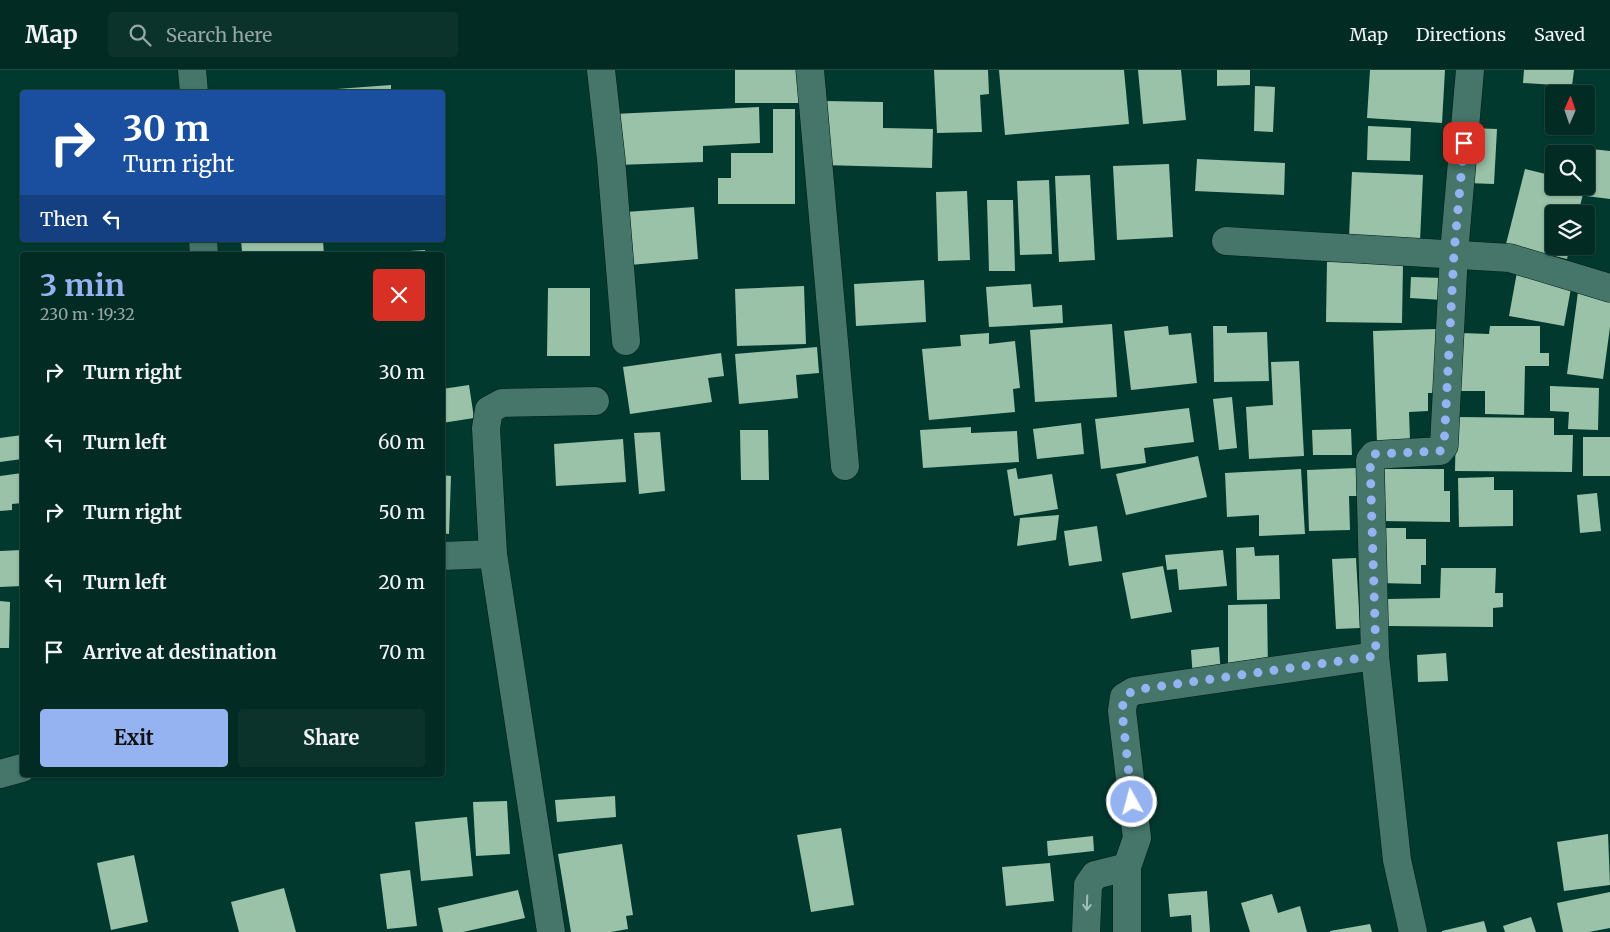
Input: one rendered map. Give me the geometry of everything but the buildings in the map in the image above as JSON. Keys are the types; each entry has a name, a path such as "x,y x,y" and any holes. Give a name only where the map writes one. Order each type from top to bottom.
{"street":[{"path":"192,70 194,90"},
{"path":"601,70 611,158 626,340"},
{"path":"810,70 845,466"},
{"path":"1413,932 1397,860 1376,656 1370,460 1374,454 1440,451 1444,446 1454,253 1470,70"},
{"path":"1226,240 1510,258 1610,288"},
{"path":"551,932 493,554 486,428 489,410 502,403 595,401"},
{"path":"445,556 493,554"},
{"path":"1127,932 1127,867 1137,838 1122,711 1124,697 1134,690 1376,656"},
{"path":"0,774 20,769"},
{"path":"1086,932 1088,885 1096,874 1127,867"}],"route":[{"path":"1132,802 1122,711 1124,697 1134,690 1376,656 1370,460 1374,454 1440,451 1444,446 1454,253 1464,143"}]}
